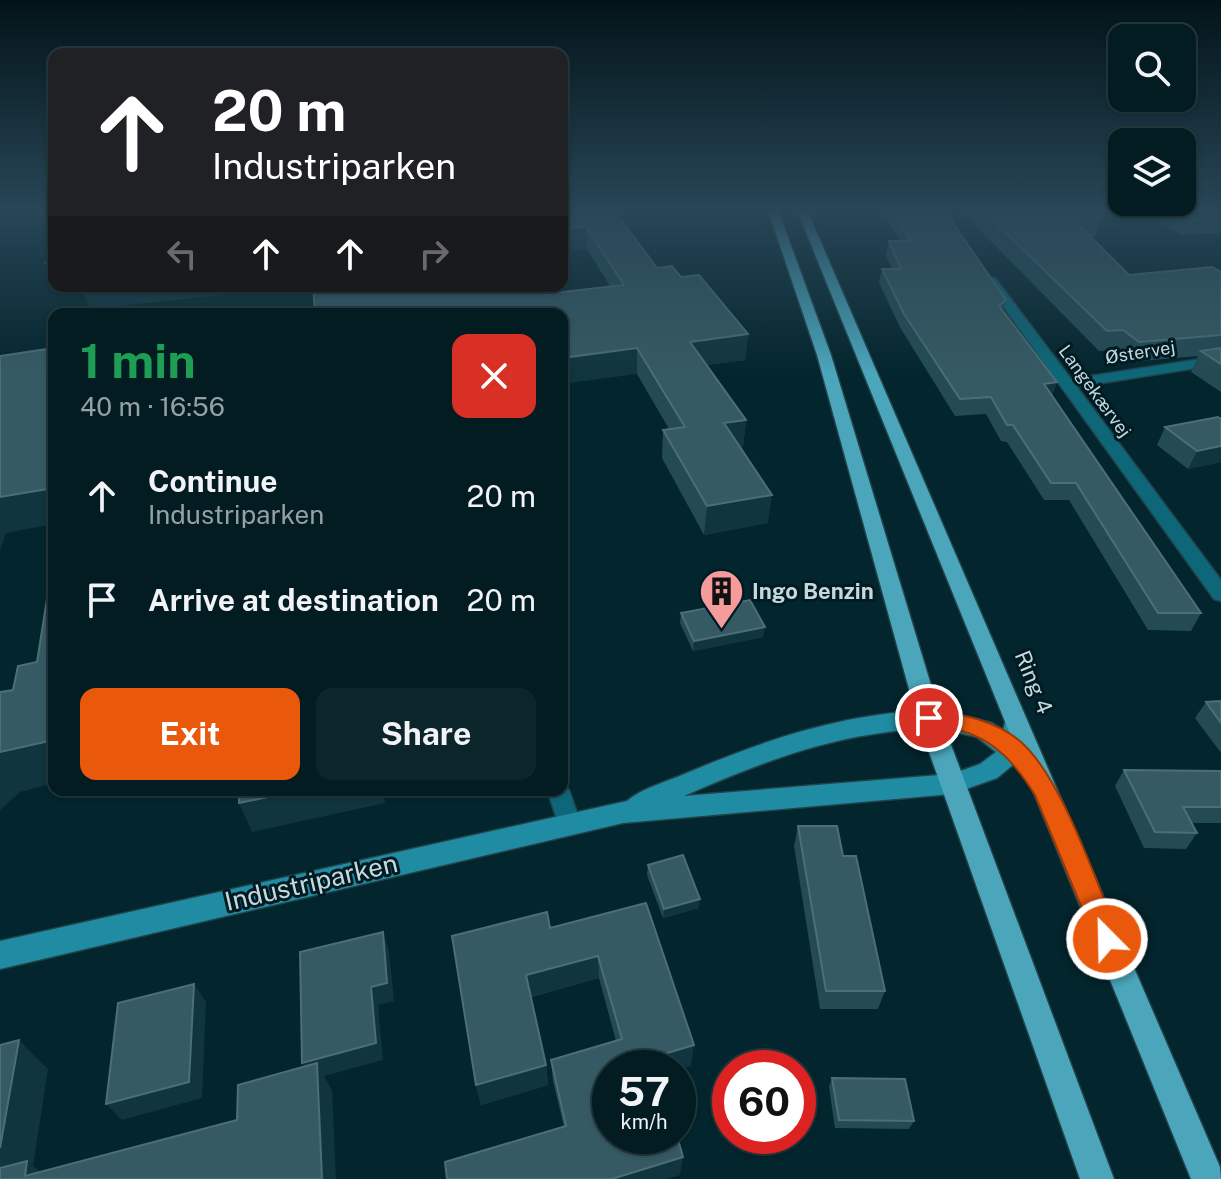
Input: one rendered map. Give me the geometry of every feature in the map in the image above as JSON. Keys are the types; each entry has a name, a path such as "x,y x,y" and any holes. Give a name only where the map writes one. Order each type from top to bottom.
{"main road":[{"path":"792,265 824,355 929,718 1097,1179"},
{"name":"Ring 4","path":"825,265 1208,1179"}],"street":[{"name":"Langekærvej","path":"985,272 1221,594"},
{"name":"Østervej","path":"1065,384 1221,360"},
{"name":"Industriparken","path":"623,812 752,756 882,719 929,718 962,722 1013,748 1045,791"},
{"path":"1013,748 1015,720"},
{"name":"Industriparken","path":"0,955 623,812 952,784 981,777 1005,760 1013,748"}],"lane":[{"path":"560,796 569,824"}],"building":[{"path":"611,265 672,266 681,277 699,275 748,334 690,342 746,420 724,423 772,495 707,506 663,430 685,427 637,348 568,357 568,308 315,308 313,292 545,294 624,285"},
{"path":"899,265 982,265 1006,300 999,306 1057,382 1044,384 1201,613 1158,613 1076,483 1051,483 1013,425 1007,425 991,397 960,399 904,314 882,269 901,269"},
{"path":"1039,265 1119,265 1129,275 1212,267 1221,272 1221,335 1139,342 1123,330 1107,331"},
{"path":"1221,348 1221,364 1201,351"},
{"path":"48,349 48,489 0,497 0,356"},
{"path":"1218,417 1221,419 1221,446 1197,451 1165,427"},
{"path":"48,593 48,741 0,752 0,692 13,690 18,666 37,662"},
{"name":"Ingo Benzin","path":"750,600 765,627 694,641 681,613"},
{"path":"1221,701 1221,723 1206,702"},
{"path":"1124,770 1221,771 1221,807 1183,807 1197,833 1155,832"},
{"path":"239,796 272,796 239,803"},
{"path":"798,826 837,826 843,856 856,856 885,991 826,991"},
{"path":"683,855 700,899 664,909 648,865"},
{"path":"646,903 694,1045 677,1050 592,1050 592,1154 682,1154 683,1157 612,1179 447,1179 445,1162 566,1126 551,1060 622,1039 598,956 526,975 546,1065 476,1085 452,936 547,912 550,928"},
{"path":"383,932 387,983 371,987 376,1043 302,1063 300,952"},
{"path":"194,984 189,1082 106,1104 118,1003"},
{"path":"19,1040 0,1148 0,1045"},
{"path":"317,1063 322,1179 0,1179 0,1168 27,1161 25,1176 237,1120 238,1085"},
{"path":"832,1078 905,1079 914,1121 839,1120"}],"place":[{"name":"Ingo Benzin","path":"721,630"}],"route":[{"path":"929,718 962,722 991,734 1013,748 1029,766 1045,791 1107,939"}]}
